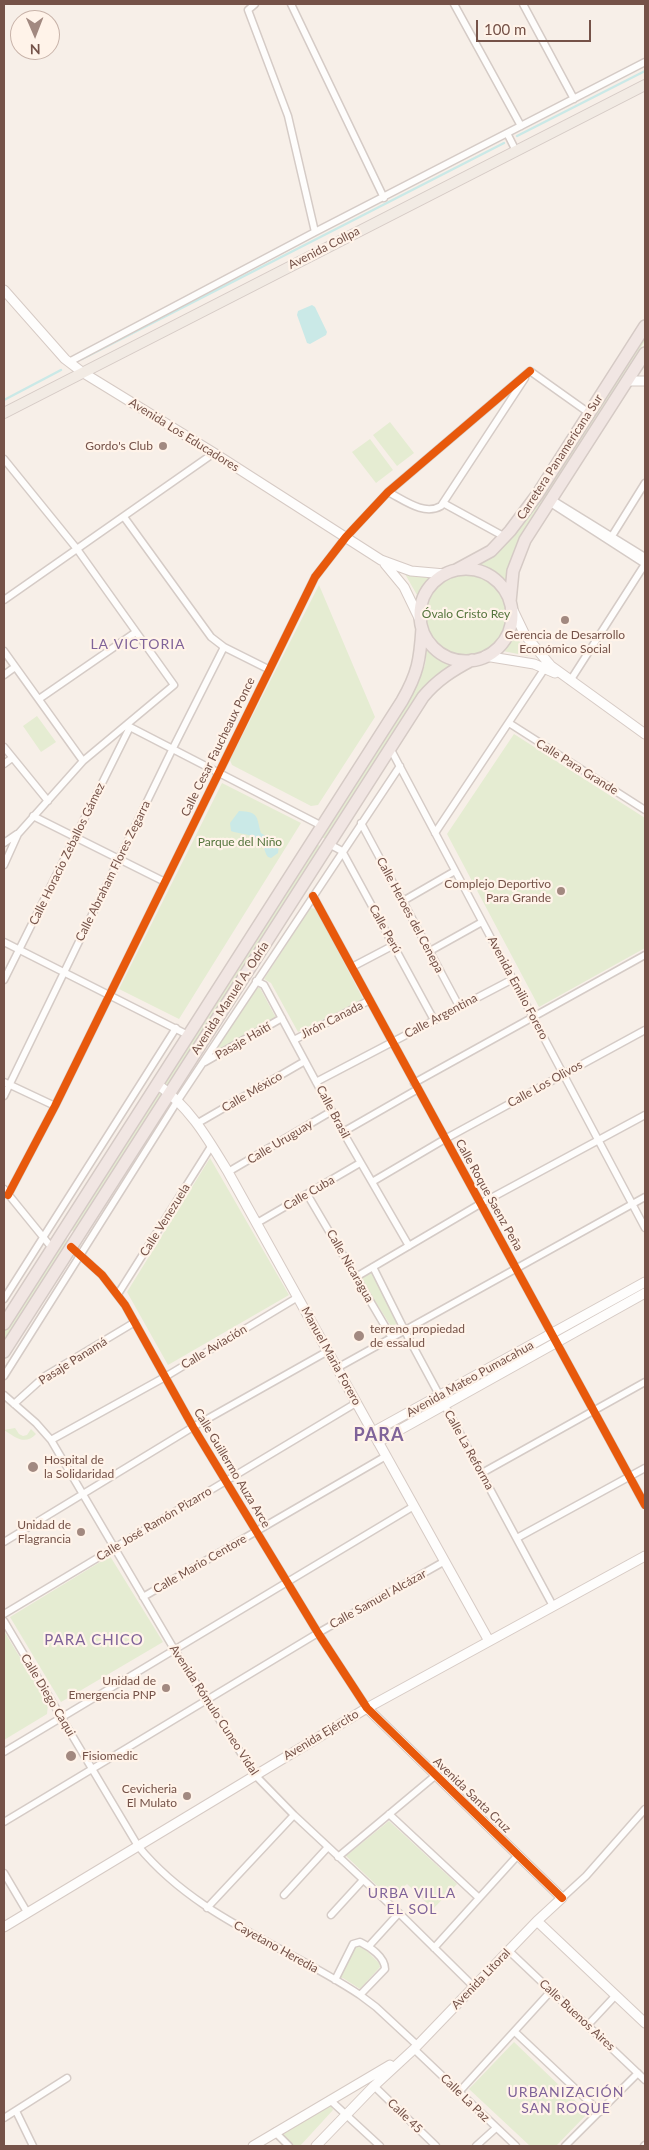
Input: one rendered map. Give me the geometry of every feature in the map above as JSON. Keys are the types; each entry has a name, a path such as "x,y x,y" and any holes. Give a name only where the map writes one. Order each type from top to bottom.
{"highway":[{"name":"Carretera Panamericana Sur","path":"456,570 491,551 537,495 645,326"},
{"name":"Carretera Panamericana Sur","path":"510,604 513,571 520,550 550,500 645,354"},
{"path":"472,569 486,574 498,582 510,604 510,626 507,636 494,651 472,660 456,659 441,653 429,642 421,624 421,604 428,590 445,574 456,570 472,569"},
{"name":"Avenida Manuel A. Odría","path":"4,1324 410,687 420,661 421,624"},
{"name":"Avenida Manuel A. Odría","path":"4,1352 74,1243 174,1096 329,844 433,684 446,674 472,660"},
{"path":"316,836 329,844"},
{"path":"64,1230 74,1243"}],"main road":[{"name":"Avenida Collpa","path":"4,413 645,85"}],"street":[{"path":"255,4 248,10 288,116 315,232"},
{"path":"291,4 384,198"},
{"path":"454,4 521,126"},
{"path":"523,4 574,99"},
{"path":"69,362 315,232 645,62"},
{"path":"507,134 516,151"},
{"name":"Avenida Los Educadores","path":"4,290 69,362 82,372 214,453 381,560 411,571 445,574"},
{"path":"645,354 645,364"},
{"path":"388,492 424,510 437,509 443,503 530,370 589,413"},
{"name":"Calle Cesar Faucheaux Ponce","path":"8,1195 55,1106 166,882 268,669 315,577 346,537 388,492 530,370"},
{"path":"627,381 645,381"},
{"path":"4,600 214,453"},
{"path":"4,459 77,549 174,685 83,761 18,834 4,865"},
{"path":"612,536 643,493 645,483"},
{"path":"550,500 645,557"},
{"path":"550,500 645,564 570,681"},
{"path":"443,503 504,537"},
{"path":"124,517 211,637 224,647 268,669"},
{"name":"Avenida Los Educadores","path":"381,560 404,587 421,624"},
{"path":"510,604 525,635 551,666 644,731"},
{"path":"39,699 136,632"},
{"name":"Calle Abraham Flores Zegarra","path":"4,1096 7,1083 64,972 224,647"},
{"path":"4,651 83,761"},
{"path":"485,656 545,668 570,681"},
{"path":"4,675 15,667"},
{"path":"435,833 545,668"},
{"name":"Calle Para Grande","path":"509,723 645,810"},
{"path":"127,726 322,826"},
{"name":"Calle Horacio Zeballos Gámez","path":"4,980 76,838 127,726"},
{"path":"4,747 48,801"},
{"name":"Avenida Emilio Forero","path":"390,748 645,1228"},
{"path":"4,764 12,758"},
{"name":"Avenida Manuel A. Odría","path":"4,1376 81,1256 174,1096 204,1063 256,981 400,766"},
{"path":"33,816 166,882"},
{"name":"Calle Heroes del Cenepa","path":"361,823 460,1006"},
{"path":"4,843 18,834"},
{"path":"329,844 342,851"},
{"name":"Calle Perú","path":"342,851 434,1020"},
{"path":"403,901 455,871"},
{"name":"Calle Roque Saenz Peña","path":"313,896 645,1504"},
{"path":"430,951 482,922"},
{"path":"4,942 188,1035"},
{"path":"352,967 394,946"},
{"path":"343,1132 416,1086 645,955"},
{"name":"Calle Argentina","path":"316,1082 513,979"},
{"name":"Calle Brasil","path":"256,981 264,985 360,1163 409,1246"},
{"name":"Jirón Canada","path":"294,1040 370,1000"},
{"name":"Pasaje Haití","path":"204,1063 282,1018"},
{"path":"4,1299 176,1028"},
{"name":"Calle Los Olivos","path":"372,1182 445,1139 645,1030"},
{"name":"Calle México","path":"198,1123 305,1062"},
{"path":"7,1083 55,1106"},
{"name":"Manuel Maria Forero","path":"157,1084 174,1096 198,1123 212,1145 489,1641"},
{"name":"Calle Uruguay","path":"228,1172 332,1111"},
{"path":"356,1277 480,1204 645,1114"},
{"name":"Calle Venezuela","path":"118,1294 212,1145"},
{"name":"Calle Cuba","path":"257,1223 360,1163"},
{"path":"4,1189 52,1248"},
{"name":"Calle Nicaragua","path":"308,1194 392,1338"},
{"path":"337,1368 645,1197"},
{"name":"Calle Guillermo Auza Arce","path":"74,1243 81,1256 102,1275 118,1294 193,1427 287,1582 367,1708"},
{"name":"Calle La Reforma","path":"373,1267 444,1405 553,1606"},
{"name":"Avenida Mateo Pumacahua","path":"373,1432 645,1282"},
{"name":"Avenida Mateo Pumacahua","path":"378,1442 645,1293"},
{"name":"Calle Aviación","path":"51,1440 165,1377 298,1297"},
{"name":"Pasaje Panamá","path":"14,1404 46,1376 135,1322"},
{"path":"4,1542 193,1427 328,1351"},
{"path":"482,1473 645,1382"},
{"name":"Avenida Rómulo Cuneo Vidal","path":"4,1395 51,1440 174,1649 255,1775 294,1815 399,1913 474,1987"},
{"name":"Calle José Ramón Pizarro","path":"4,1614 356,1402"},
{"name":"Calle Mario Centore","path":"143,1597 386,1456"},
{"path":"517,1538 645,1468"},
{"path":"4,1752 414,1506"},
{"name":"Avenida Ejército","path":"4,1927 367,1708 645,1556"},
{"name":"Calle Samuel Alcázar","path":"4,1822 318,1632 445,1561"},
{"name":"Calle Diego Caqui","path":"4,1621 138,1846"},
{"name":"Avenida Santa Cruz","path":"367,1708 562,1898"},
{"path":"338,1857 436,1775"},
{"name":"Avenida Litoral","path":"316,2146 374,2086 416,2047 537,1921 586,1876 645,1809"},
{"path":"389,1814 479,1898"},
{"path":"207,1908 294,1815"},
{"name":"Cayetano Heredia","path":"138,1846 166,1876 207,1908 360,1995 376,2007 416,2047"},
{"path":"284,1895 328,1847"},
{"path":"434,1948 518,1855"},
{"path":"4,1873 27,1912"},
{"path":"331,1915 363,1880"},
{"path":"369,1946 399,1913"},
{"path":"537,1921 645,2023"},
{"path":"335,1980 353,1944 360,1942 369,1946 383,1960 385,1969 360,1995"},
{"name":"Calle Buenos Aires","path":"508,1950 645,2080"},
{"path":"459,2092 551,1991"},
{"path":"588,2025 616,1995"},
{"path":"515,2032 600,2112"},
{"name":"Calle La Paz","path":"416,2047 459,2092 516,2146"},
{"path":"253,2146 406,2056"},
{"path":"565,2146 638,2073"},
{"path":"4,2118 67,2078"},
{"name":"Calle 45","path":"374,2086 436,2146"},
{"path":"330,2100 380,2146"},
{"path":"16,2111 33,2146"},
{"path":"476,2146 496,2128"},
{"path":"275,2132 289,2146"}],"green space":[{"path":"645,326 645,341 524,530 509,566 508,586 490,571 474,566 491,556"},
{"path":"390,422 414,453 397,466 373,435"},
{"path":"370,439 393,470 376,483 352,452"},
{"name":"Óvalo Cristo Rey","path":"466,572 482,575 496,584 505,598 508,614 505,630 496,644 482,653 466,656 450,653 436,644 427,630 424,614 427,598 436,584 450,575"},
{"path":"405,574 431,578 417,595"},
{"path":"319,585 375,717 318,805 311,806 232,765 230,760"},
{"path":"515,634 528,656 503,651"},
{"path":"427,648 435,656 454,664 436,675 429,683 327,838 323,838 415,689 425,665"},
{"path":"37,716 56,742 41,752 23,726"},
{"name":"Complejo Deportivo Para Grande","path":"514,734 645,818 645,948 539,1007 447,834"},
{"name":"Parque del Niño","path":"222,783 301,823 179,1019 119,989"},
{"path":"315,844 321,846 169,1086 167,1086 165,1083"},
{"path":"310,908 316,909 363,999 298,1032 271,983 264,979"},
{"path":"255,986 260,988 276,1018 211,1056"},
{"path":"159,1089 165,1094 77,1229 73,1231 70,1229"},
{"path":"210,1158 289,1295 168,1365 127,1292"},
{"path":"66,1238 68,1242 4,1340 4,1331"},
{"path":"372,1273 397,1324 391,1326 360,1278"},
{"path":"548,1339 550,1342 453,1396 451,1392"},
{"path":"15,1428 23,1436 27,1435 31,1429 36,1434 32,1438 24,1440 16,1438 4,1430"},
{"path":"110,1556 163,1642 61,1702 10,1617"},
{"name":"PARA CHICO","path":"4,1631 48,1704 47,1714 4,1740"},
{"path":"389,1821 457,1884 433,1909 407,1884 391,1899 346,1856"},
{"path":"361,1945 379,1963 380,1967 360,1989 340,1978 354,1946"},
{"path":"514,2042 588,2113 556,2146 530,2146 469,2089"},
{"path":"332,2106 333,2110 300,2146 291,2146 283,2138 283,2134"}],"water":[{"path":"312,305 315,307 327,332 326,335 310,344 307,343 297,315 298,311"},
{"path":"239,811 256,816 261,833 279,845 278,853 271,858 268,857 257,839 231,831 230,823"}],"waterway":[{"path":"517,136 645,71"},
{"path":"82,359 504,143"},
{"path":"4,400 61,370"}],"cycle path":[{"path":"8,1195 55,1106 315,577 346,537 388,492 530,371"},
{"path":"313,896 645,1505"},
{"path":"71,1247 102,1275 125,1305 193,1427 318,1633 367,1708 562,1898"}],"place":[{"name":"Gordo's Club","path":"163,446"},
{"name":"Gerencia de Desarrollo Económico Social","path":"565,620"},
{"name":"Complejo Deportivo Para Grande","path":"561,891"},
{"name":"terreno propiedad de essalud","path":"359,1336"},
{"name":"Hospital de la Solidaridad","path":"33,1467"},
{"name":"Unidad de Flagrancia","path":"81,1532"},
{"name":"Unidad de Emergencia PNP","path":"166,1688"},
{"name":"Fisiomedic","path":"71,1756"},
{"name":"Cevicheria El Mulato","path":"187,1796"}],"district":[{"name":"LA VICTORIA","path":"138,644"},
{"name":"PARA","path":"379,1435"},
{"name":"PARA CHICO","path":"94,1640"},
{"name":"URBA VILLA EL SOL","path":"412,1902"},
{"name":"URBANIZACIÓN SAN ROQUE","path":"566,2100"}]}
